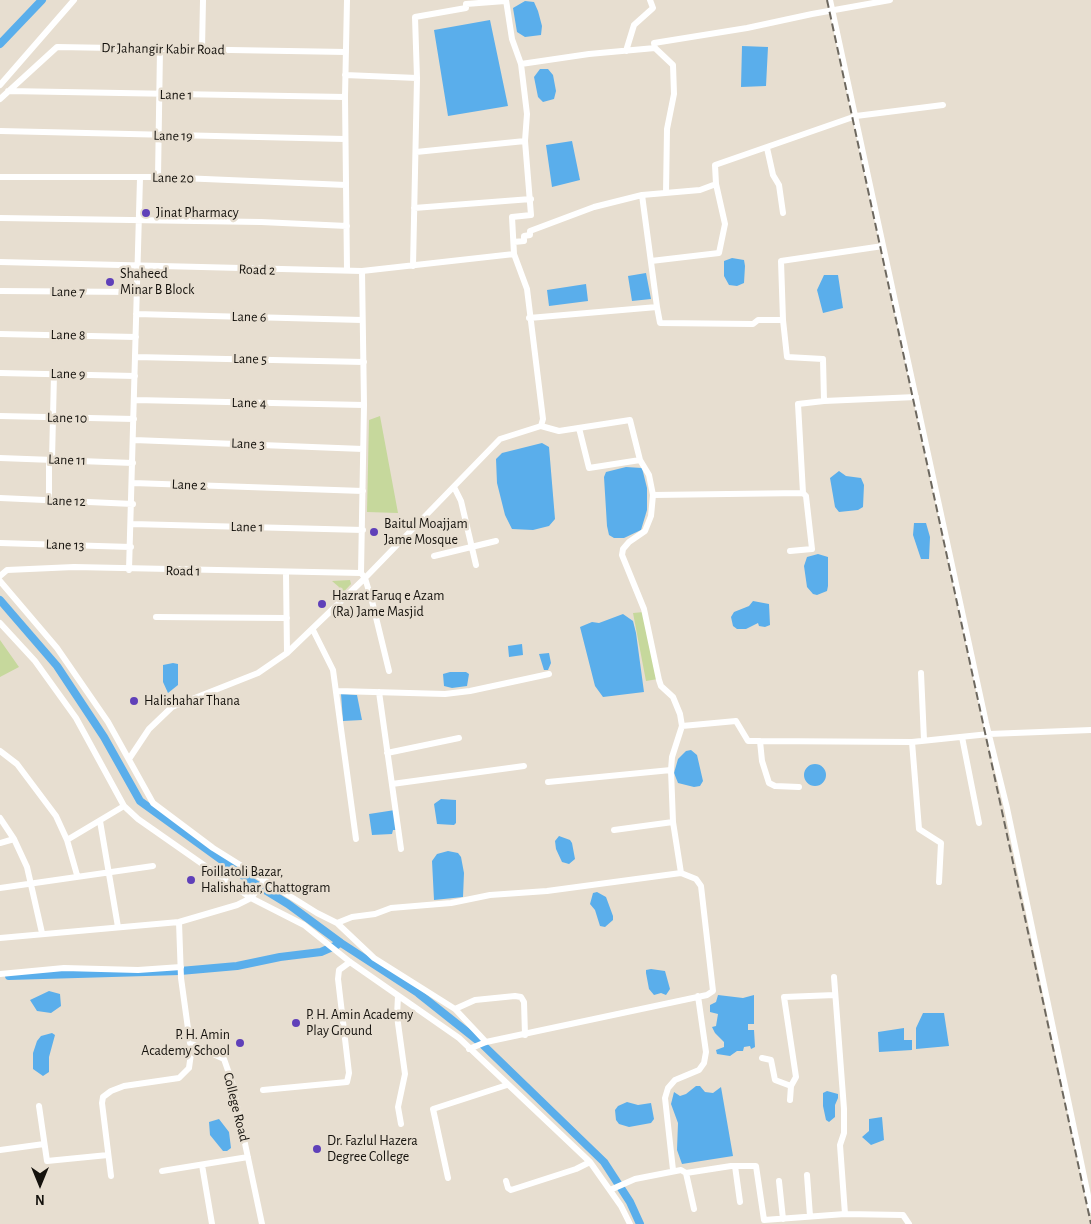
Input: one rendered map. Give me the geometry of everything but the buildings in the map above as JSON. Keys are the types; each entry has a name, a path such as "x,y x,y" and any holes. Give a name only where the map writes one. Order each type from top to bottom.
{"street":[{"path":"0,85 74,0"},
{"path":"202,49 203,0"},
{"path":"347,0 345,74 347,270"},
{"path":"626,51 634,25 653,8 650,0"},
{"path":"830,0 989,734 1007,808 1091,1210"},
{"path":"666,193 667,129 674,94 673,65 656,48 654,42 747,28 890,0"},
{"path":"413,266 417,78 414,17 466,8 466,4 506,1 512,39 521,64 527,114 525,141 531,199 531,215 512,217 514,254 527,289 529,318 543,419 541,426"},
{"name":"Dr Jahangir Kabir Road","path":"0,99 57,47 346,52"},
{"path":"521,64 589,54 656,48"},
{"path":"158,178 160,49"},
{"path":"345,74 417,78"},
{"name":"Lane 1","path":"8,91 345,98"},
{"path":"651,261 719,253 725,224 716,184 715,165 856,116 943,104"},
{"name":"Lane 19","path":"0,131 346,139"},
{"path":"416,152 525,141"},
{"path":"767,148 773,174 779,185 783,213"},
{"name":"Lane 20","path":"0,177 158,178 346,184"},
{"path":"132,570 140,178"},
{"path":"514,242 524,241 524,236 530,235 530,231 594,206 642,195 700,190 716,184"},
{"path":"642,195 660,323 753,324 758,320 783,320"},
{"path":"414,208 531,199"},
{"path":"0,218 347,226"},
{"path":"824,401 823,359 787,357 783,320 781,261 883,246"},
{"name":"Road 2","path":"0,262 362,271 514,254"},
{"path":"362,271 364,362 363,576 379,626 389,671"},
{"name":"Lane 7","path":"0,291 137,292"},
{"path":"529,318 657,307"},
{"name":"Lane 6","path":"136,314 362,320"},
{"name":"Lane 8","path":"0,334 136,336"},
{"name":"Lane 5","path":"135,357 364,362"},
{"name":"Lane 9","path":"0,373 135,376"},
{"path":"48,500 54,418 54,374"},
{"path":"790,551 812,549 806,496 803,493 798,404 916,397"},
{"name":"Lane 4","path":"135,400 364,405"},
{"name":"Lane 10","path":"0,416 134,419"},
{"path":"129,759 149,729 172,707 258,673 287,653 313,630 363,576 500,439 541,426 559,430 630,420 640,460 649,476 653,495 651,516 645,531 629,542 623,549 622,555 644,609 659,680 673,697 680,714 682,726 670,770 673,822 681,873"},
{"path":"579,428 589,468 640,460"},
{"name":"Lane 3","path":"134,440 363,449"},
{"name":"Lane 11","path":"0,458 133,463"},
{"name":"Lane 2","path":"133,483 363,491"},
{"path":"454,487 461,501 476,565"},
{"path":"653,495 803,493"},
{"name":"Lane 12","path":"0,498 133,504"},
{"name":"Lane 1","path":"132,524 363,530"},
{"path":"434,556 496,541"},
{"name":"Lane 13","path":"0,543 131,547"},
{"name":"Road 1","path":"0,576 7,570 74,567 363,576"},
{"path":"286,573 287,653"},
{"path":"0,581 57,648 108,722 153,803 213,848 264,881 337,923 374,958 455,1009 485,1043"},
{"path":"156,617 287,618"},
{"path":"0,623 35,661 76,718 124,806 138,819 252,896 304,925 350,962 459,1038 590,1162 610,1190 630,1224"},
{"path":"313,630 333,670 338,692 356,839"},
{"path":"921,673 924,740"},
{"path":"338,692 445,694 470,692 549,674"},
{"path":"379,692 401,849"},
{"path":"682,726 736,722 748,740 760,742 912,742 989,734 1091,730"},
{"path":"962,737 979,823"},
{"path":"387,753 459,738"},
{"path":"760,742 762,761 769,783 775,786 799,787"},
{"path":"912,742 919,830 940,843 939,882"},
{"path":"0,751 17,764 56,816 67,840 77,875"},
{"path":"392,784 524,766"},
{"path":"548,782 670,770"},
{"path":"67,840 124,806"},
{"path":"0,818 14,839 27,867 42,933"},
{"path":"100,822 118,927"},
{"path":"614,830 673,822"},
{"path":"0,843 14,839"},
{"path":"0,888 77,875 154,866"},
{"path":"337,923 352,917 375,914 391,908 451,903 490,895 547,891 681,873 696,879 701,886 714,985 713,991 698,996 485,1043 470,1049"},
{"path":"0,938 179,922 237,906 252,896 264,881"},
{"path":"111,1176 102,1103 103,1097 111,1091 124,1086 179,1078 189,1068 192,1046 181,977 179,922"},
{"path":"263,1090 347,1082 349,1073 338,979 339,970 350,962"},
{"path":"0,974 64,968 138,970 181,967"},
{"path":"834,977 844,1109 844,1133 840,1145 844,1214"},
{"path":"790,1100 791,1086 796,1077 784,997 836,995"},
{"path":"398,996 397,1016 405,1074 398,1107 401,1124"},
{"path":"674,1170 665,1098 668,1088 675,1080 699,1070 704,1063 706,1052 698,996"},
{"path":"455,1009 475,1000 521,997 524,1002 525,1034"},
{"name":"College Road","path":"192,1046 214,1053 224,1059 232,1082 262,1224"},
{"path":"762,1058 771,1060 775,1080 791,1086"},
{"path":"448,1178 433,1109 507,1085"},
{"path":"40,1106 45,1158 52,1162 108,1155"},
{"path":"0,1150 44,1144"},
{"path":"162,1171 248,1157"},
{"path":"506,1181 508,1188 511,1190 576,1169 590,1162"},
{"path":"202,1165 212,1224"},
{"path":"610,1190 629,1182 674,1170 681,1170 686,1173 735,1166 756,1166 764,1220 785,1220 844,1214 903,1215 909,1224"},
{"path":"735,1166 740,1202"},
{"path":"686,1173 694,1209"},
{"path":"807,1175 810,1216"},
{"path":"779,1181 785,1220"}],"green space":[{"path":"380,416 398,513 367,512 369,420"},
{"path":"350,580 351,584 337,599 335,597 339,587 332,581"},
{"path":"644,612 658,679 646,681 633,613"},
{"path":"0,640 19,667 0,677"}],"water":[{"path":"525,1 534,2 542,26 541,35 525,37 517,32 513,8"},
{"path":"490,20 508,106 448,116 434,30"},
{"path":"742,46 768,47 766,86 741,87"},
{"path":"540,69 548,69 553,75 556,91 554,99 543,102 538,97 534,77"},
{"path":"572,141 580,180 552,187 546,145"},
{"path":"732,258 744,260 744,283 737,286 729,285 724,276 724,261"},
{"path":"646,273 651,299 632,301 628,276"},
{"path":"824,275 838,275 843,308 823,313 817,290"},
{"path":"586,284 588,301 549,306 547,290"},
{"path":"542,443 549,447 555,519 549,526 533,530 512,529 505,515 497,483 496,459 502,453"},
{"path":"626,467 642,468 647,488 647,510 641,530 624,538 614,538 609,535 607,526 604,477 606,472"},
{"path":"839,471 846,476 861,478 864,485 863,507 858,510 839,512 835,507 830,478"},
{"path":"914,523 926,523 930,537 929,559 921,559 913,535"},
{"path":"818,554 828,557 828,586 827,591 817,595 813,594 807,587 804,566 807,557"},
{"path":"753,601 769,604 770,625 765,627 759,626 758,623 746,629 737,629 733,626 731,617 734,612 749,606"},
{"path":"623,614 633,621 644,692 603,697 595,686 580,627 592,622 599,623"},
{"path":"522,644 523,655 509,657 508,646"},
{"path":"549,653 551,663 548,670 544,670 539,654"},
{"path":"178,664 178,685 168,693 163,682 163,665"},
{"path":"466,672 469,674 467,686 452,688 444,686 443,674"},
{"path":"341,694 357,695 362,720 343,721"},
{"path":"691,750 697,755 703,781 700,786 694,787 678,783 674,773 678,759 686,751"},
{"path":"811,764 819,764 826,771 826,779 819,786 811,786 804,779 804,771"},
{"path":"441,799 456,800 456,823 454,825 437,824 434,804"},
{"path":"395,810 397,830 393,830 392,834 372,835 369,814"},
{"path":"559,836 570,840 572,843 575,859 569,864 562,862 556,849 555,841"},
{"path":"448,851 458,853 461,857 464,873 463,897 434,900 432,861 437,854"},
{"path":"597,892 606,897 613,916 613,920 605,927 600,926 595,910 590,904 593,893"},
{"path":"646,970 665,971 670,989 666,995 661,993 654,995 649,989"},
{"path":"49,991 60,994 61,1006 51,1013 37,1011 30,1000"},
{"path":"718,995 743,998 754,995 754,1024 748,1024 748,1030 754,1030 755,1047 751,1049 750,1046 744,1047 743,1051 737,1051 730,1056 717,1054 716,1050 724,1047 724,1042 712,1027 716,1026 718,1014 710,1012 710,1005 716,1002"},
{"path":"923,1013 944,1013 949,1046 916,1049 916,1028"},
{"path":"904,1028 904,1040 912,1040 912,1050 879,1052 878,1032"},
{"path":"52,1033 55,1035 49,1057 49,1072 43,1076 33,1069 33,1053 41,1036"},
{"path":"696,1086 700,1086 705,1092 713,1093 721,1087 733,1156 682,1164 677,1150 678,1123 671,1104 674,1092 680,1096"},
{"path":"827,1091 838,1094 835,1105 835,1117 829,1122 826,1120 823,1106 823,1093"},
{"path":"627,1102 638,1105 651,1103 654,1119 651,1123 629,1127 619,1124 616,1120 615,1110 618,1106"},
{"path":"882,1117 884,1140 871,1145 862,1137 869,1131 869,1119"},
{"path":"219,1119 229,1132 231,1148 227,1151 223,1151 210,1135 209,1122"}],"waterway":[{"path":"0,44 42,0"},
{"path":"0,600 57,666 104,737 140,801 252,882 288,904 341,943 418,993 481,1043 604,1162 630,1202 640,1224"},
{"path":"9,976 180,971 237,966 280,957 321,952 337,945"}],"railway":[{"path":"827,0 1091,1224"}],"place":[{"name":"Jinat Pharmacy","path":"146,213"},
{"name":"Shaheed Minar B Block","path":"110,282"},
{"name":"Baitul Moajjam Jame Mosque","path":"374,532"},
{"name":"Hazrat Faruq e Azam (Ra) Jame Masjid","path":"322,604"},
{"name":"Halishahar Thana","path":"134,701"},
{"name":"Foillatoli Bazar, Halishahar, Chattogram","path":"191,880"},
{"name":"P. H. Amin Academy Play Ground","path":"296,1023"},
{"name":"P. H. Amin Academy School","path":"240,1043"},
{"name":"Dr. Fazlul Hazera Degree College","path":"317,1149"}]}
